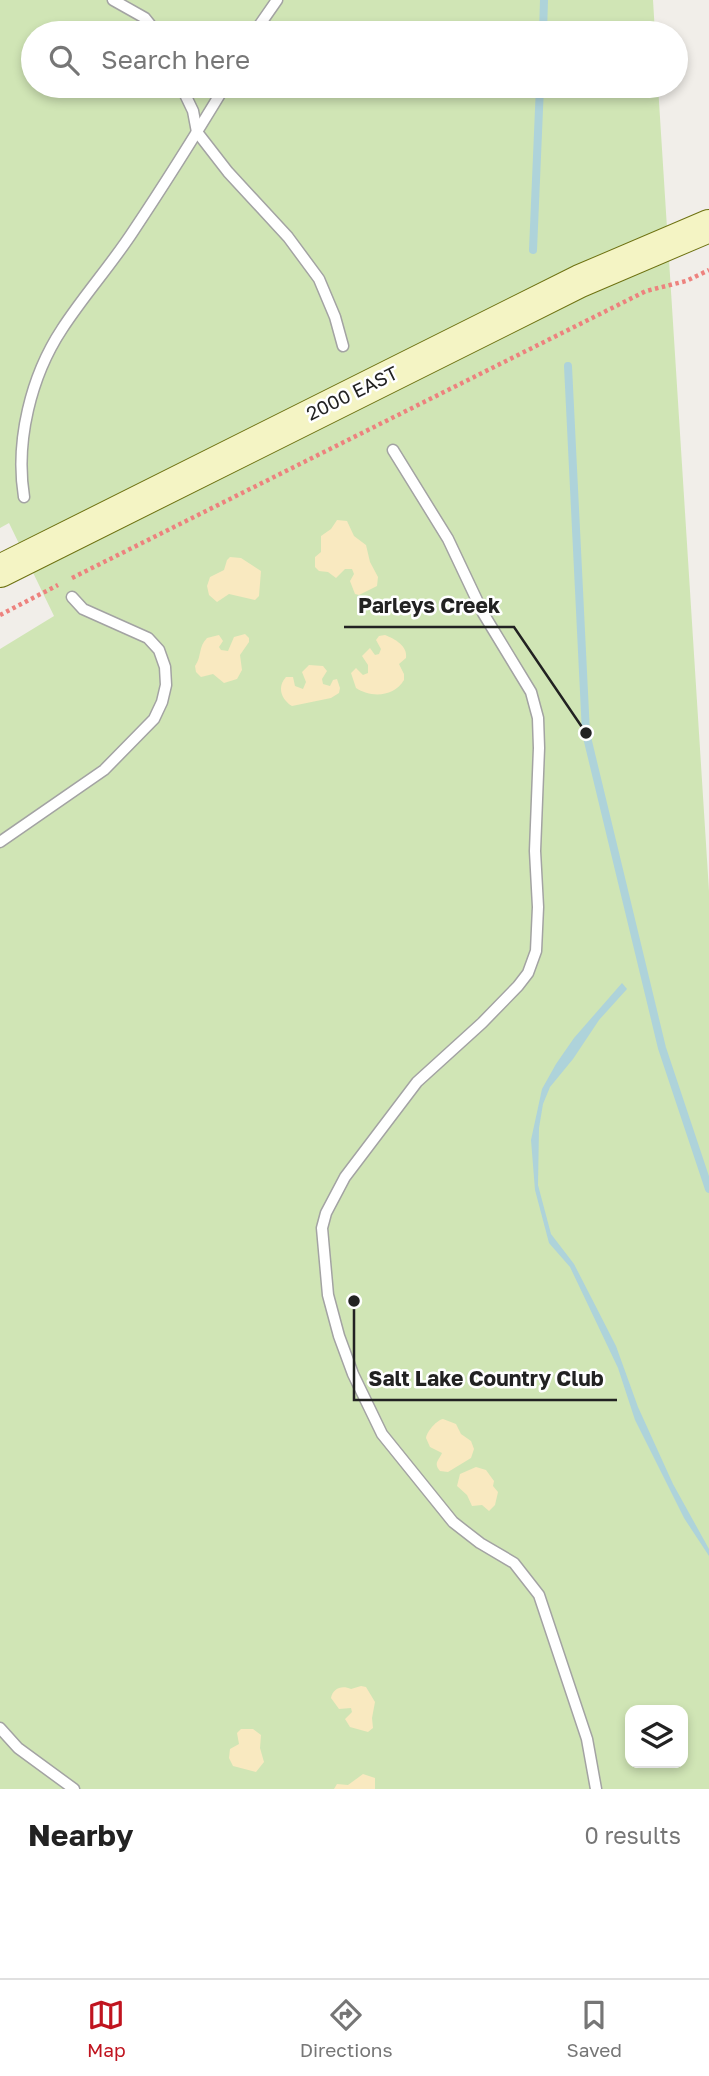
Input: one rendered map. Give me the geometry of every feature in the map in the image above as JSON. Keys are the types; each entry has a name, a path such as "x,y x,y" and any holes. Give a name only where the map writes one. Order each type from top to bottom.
{"street":[{"name":"2000 EAST","path":"0,571 580,281 709,226"}],"lane":[{"path":"113,0 147,21"},
{"path":"262,21 277,0"},
{"path":"187,98 193,111 197,132 228,172 288,237 319,279 335,317 343,346"},
{"path":"24,496 20,471 21,440 32,397 48,356 61,330 133,232 218,98"},
{"path":"393,450 448,539 482,613 531,692 538,718 539,748 535,851 538,907 536,951 528,973 518,986 417,1082 345,1177 326,1213 322,1228 328,1295 353,1374 382,1434 453,1522 480,1543 514,1563 539,1595 587,1738 596,1789"},
{"path":"0,842 104,770 154,719 162,702 166,685 165,667 159,650 148,638 83,609 72,597"},
{"path":"0,1728 18,1748 74,1789"}],"path":[{"path":"0,615 646,291 686,281 709,270"}],"green space":[{"path":"0,0 653,0 654,21 21,21 21,98 659,98 709,891 709,1789 0,1789 0,649 54,616 9,523 0,528"}],"sand":[{"path":"337,520 347,521 354,536 366,545 370,562 378,577 377,586 359,595 355,594 350,581 354,574 352,569 345,569 336,578 315,567 315,557 321,552 321,536 331,529"},
{"path":"230,557 241,558 261,571 259,596 255,600 229,594 217,602 209,595 207,586 210,577 224,570"},
{"path":"245,634 249,642 240,655 242,670 237,679 224,683 213,674 201,677 196,672 195,666 207,638 219,635 223,641 219,647 228,651 234,637"},
{"path":"385,635 397,641 405,650 406,658 399,664 404,680 400,686 388,693 362,691 356,688 351,673 356,668 363,675 368,673 368,665 362,656 370,648 375,655 379,654 381,649 376,640"},
{"path":"309,665 323,666 327,671 322,679 323,684 330,686 333,680 337,679 339,693 331,698 292,706 282,693 283,681 286,677 293,677 295,686 303,689 306,682 302,672"},
{"path":"443,1419 456,1424 461,1434 471,1441 474,1449 471,1458 448,1472 438,1468 437,1462 442,1453 430,1447 426,1438 433,1426"},
{"path":"476,1467 486,1470 498,1492 495,1505 489,1511 482,1505 472,1506 467,1495 457,1486 460,1474"},
{"path":"366,1687 375,1702 373,1728 368,1732 350,1727 345,1719 352,1712 351,1708 339,1709 331,1698 338,1688 351,1689"},
{"path":"241,1729 253,1729 261,1735 260,1748 264,1762 256,1772 233,1766 229,1758 230,1749 239,1744 237,1733"},
{"path":"363,1774 375,1778 375,1789 334,1789 337,1784 348,1785"}],"water":[{"path":"622,983 627,989 599,1020 550,1087 543,1104 539,1128 538,1185 551,1234 574,1264 616,1346 638,1407 673,1484 709,1549 709,1556 684,1518 635,1420 618,1368 570,1267 549,1243 535,1190 531,1140 542,1089 574,1038"}],"waterway":[{"path":"543,21 544,0"},
{"path":"533,250 539,98"},
{"path":"568,366 586,733 662,1048 709,1189"}],"place":[{"name":"Parleys Creek","path":"586,733"},
{"name":"Salt Lake Country Club","path":"354,1301"}]}
